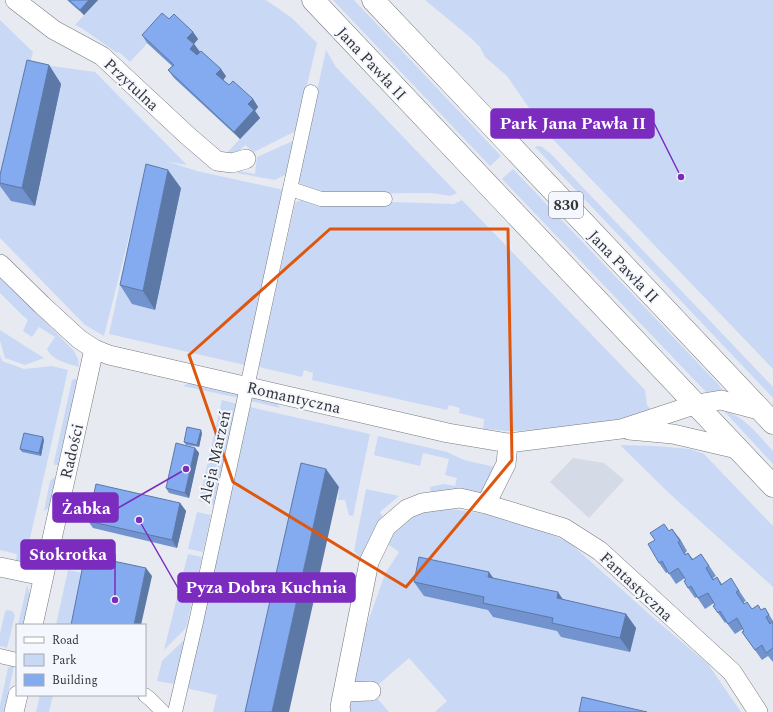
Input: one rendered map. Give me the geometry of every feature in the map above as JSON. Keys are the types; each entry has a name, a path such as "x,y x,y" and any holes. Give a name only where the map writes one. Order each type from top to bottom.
{"main road":[{"name":"Jana Pawła II","path":"313,0 773,486"},
{"name":"Jana Pawła II","path":"373,0 766,417"}],"street":[{"name":"Przytulna","path":"15,0 54,30 102,56 171,121 217,161 232,163 246,159"},
{"name":"Aleja Marzeń","path":"175,712 248,386 311,92"},
{"path":"291,189 321,199 385,199"},
{"name":"Romantyczna","path":"0,264 79,339 94,349 116,357 448,432 508,443 621,429 697,404"},
{"name":"Radości","path":"33,624 94,349"},
{"name":"Jana Pawła II","path":"697,404 721,400 766,417"},
{"name":"Romantyczna","path":"621,429 673,434 737,449"},
{"path":"486,504 506,464 508,443"},
{"name":"Fantastyczna","path":"341,712 340,707 369,562 386,527 407,509 422,503 460,498 486,504 564,528 600,551 732,672 758,712"},
{"path":"0,567 43,576"},
{"path":"0,656 16,660"},
{"path":"343,692 371,691"},
{"path":"14,712 18,696"},
{"path":"146,696 163,712"}],"highlighted area":[{"path":"330,229 508,229 512,460 406,587 233,482 189,355"}],"shaded area":[{"path":"573,458 604,463 624,480 589,518 550,482"}],"green space":[{"path":"98,0 266,0 292,18 317,43 296,131 254,152 245,145 233,158 227,153 259,118 222,82 226,76 203,63 168,21 130,62 119,52 117,53 75,25"},
{"path":"333,0 354,0 501,156 490,166"},
{"path":"425,0 773,0 773,369 545,131 507,76 485,57 480,47"},
{"path":"0,20 33,52 30,63 95,72 187,165 169,162 197,171 284,190 245,365 109,334 137,205 104,336 85,325 0,238"},
{"path":"326,50 336,67 457,193 450,196 431,193 320,194 296,186"},
{"path":"295,140 289,173 275,180 237,173 239,171 255,174 257,157"},
{"path":"535,147 542,147 551,154 773,387 773,398"},
{"path":"513,169 725,393 708,394 502,179"},
{"path":"303,199 454,204 462,200 645,390 647,405 651,410 627,419 542,430 508,431 483,429 484,419 459,413 460,408 449,405 447,410 312,380 313,373 304,370 302,377 259,367 295,203"},
{"path":"0,275 74,351 78,359 79,367 61,361 50,353 47,349 55,337 39,327 32,337 23,331 28,320 0,293"},
{"path":"0,330 44,358 25,365 5,358 0,341"},
{"path":"0,355 2,361 24,369 52,366 68,370 24,565 15,563 17,554 0,550"},
{"path":"78,379 58,465 55,465 54,462 72,380"},
{"path":"189,383 240,392 239,398 183,386"},
{"path":"251,397 276,401 280,408 251,401"},
{"path":"222,400 237,404 214,505 199,501"},
{"path":"250,407 370,434 353,516 349,515 345,500 338,500 339,487 262,712 213,712 217,695 186,688"},
{"path":"724,411 739,417 757,433 773,451 773,464"},
{"path":"378,436 447,452 464,460 495,467 489,489 477,495 431,493 430,487 443,484 455,486 457,478 445,475 449,459 423,453 420,466 374,455"},
{"path":"620,445 690,449 704,454 773,526 773,587 670,494"},
{"path":"53,478 56,479 50,507 44,511 50,481"},
{"path":"366,489 399,496 380,512 384,519 361,558 354,551"},
{"path":"437,509 452,509 491,515 527,523 570,543 658,622 708,664 741,712 435,712 447,701 409,658 371,691 389,712 341,712 343,692 385,574 399,552 386,543 396,530 414,516"},
{"path":"197,512 211,515 203,552 188,549"},
{"path":"188,554 202,557 186,628 164,650"},
{"path":"68,570 88,574 78,624 56,624"},
{"path":"27,585 30,595 23,624 18,624"},
{"path":"7,610 12,611 15,615 7,648 0,646 0,634 5,612"},
{"path":"185,639 174,684 157,681 162,661"},
{"path":"14,666 4,712 0,712 0,705 8,668"},
{"path":"40,696 53,696 49,712 36,712"}],"building":[{"path":"69,0 89,0 80,10"},
{"path":"162,13 169,19 174,14 193,32 187,38 194,44 190,49 197,55 201,51 221,69 216,74 229,85 233,81 253,99 248,104 254,110 234,132 168,70 174,65 142,35"},
{"path":"27,60 49,65 22,188 0,183 0,175"},
{"path":"146,164 168,170 143,291 120,285"},
{"path":"187,427 201,430 197,445 184,442"},
{"path":"24,433 43,437 39,453 20,449"},
{"path":"176,443 195,448 185,493 166,488"},
{"path":"301,463 326,469 272,712 245,712"},
{"path":"96,484 180,503 172,540 88,521"},
{"path":"664,524 669,531 672,529 680,541 678,542 685,555 688,553 692,560 701,554 709,566 706,568 713,580 717,577 721,585 731,578 739,591 736,592 744,604 747,602 752,609 758,605 761,610 765,608 769,615 766,617 770,624 772,622 773,624 773,648 766,653 762,645 755,650 742,632 744,631 737,618 728,624 720,611 718,613 713,606 715,605 708,593 698,598 691,586 688,588 684,581 686,580 678,568 669,574 662,561 659,563 648,544 655,540 650,533"},
{"path":"85,555 146,568 134,624 71,624"},
{"path":"419,557 489,572 488,577 558,592 557,598 626,614 620,638 552,623 553,618 483,603 484,597 414,582"},
{"path":"582,697 647,712 579,712"}],"place":[{"name":"Park Jana Pawła II","path":"681,177"},
{"name":"Żabka","path":"186,469"},
{"name":"Pyza Dobra Kuchnia","path":"139,520"},
{"name":"Stokrotka","path":"115,600"}]}
